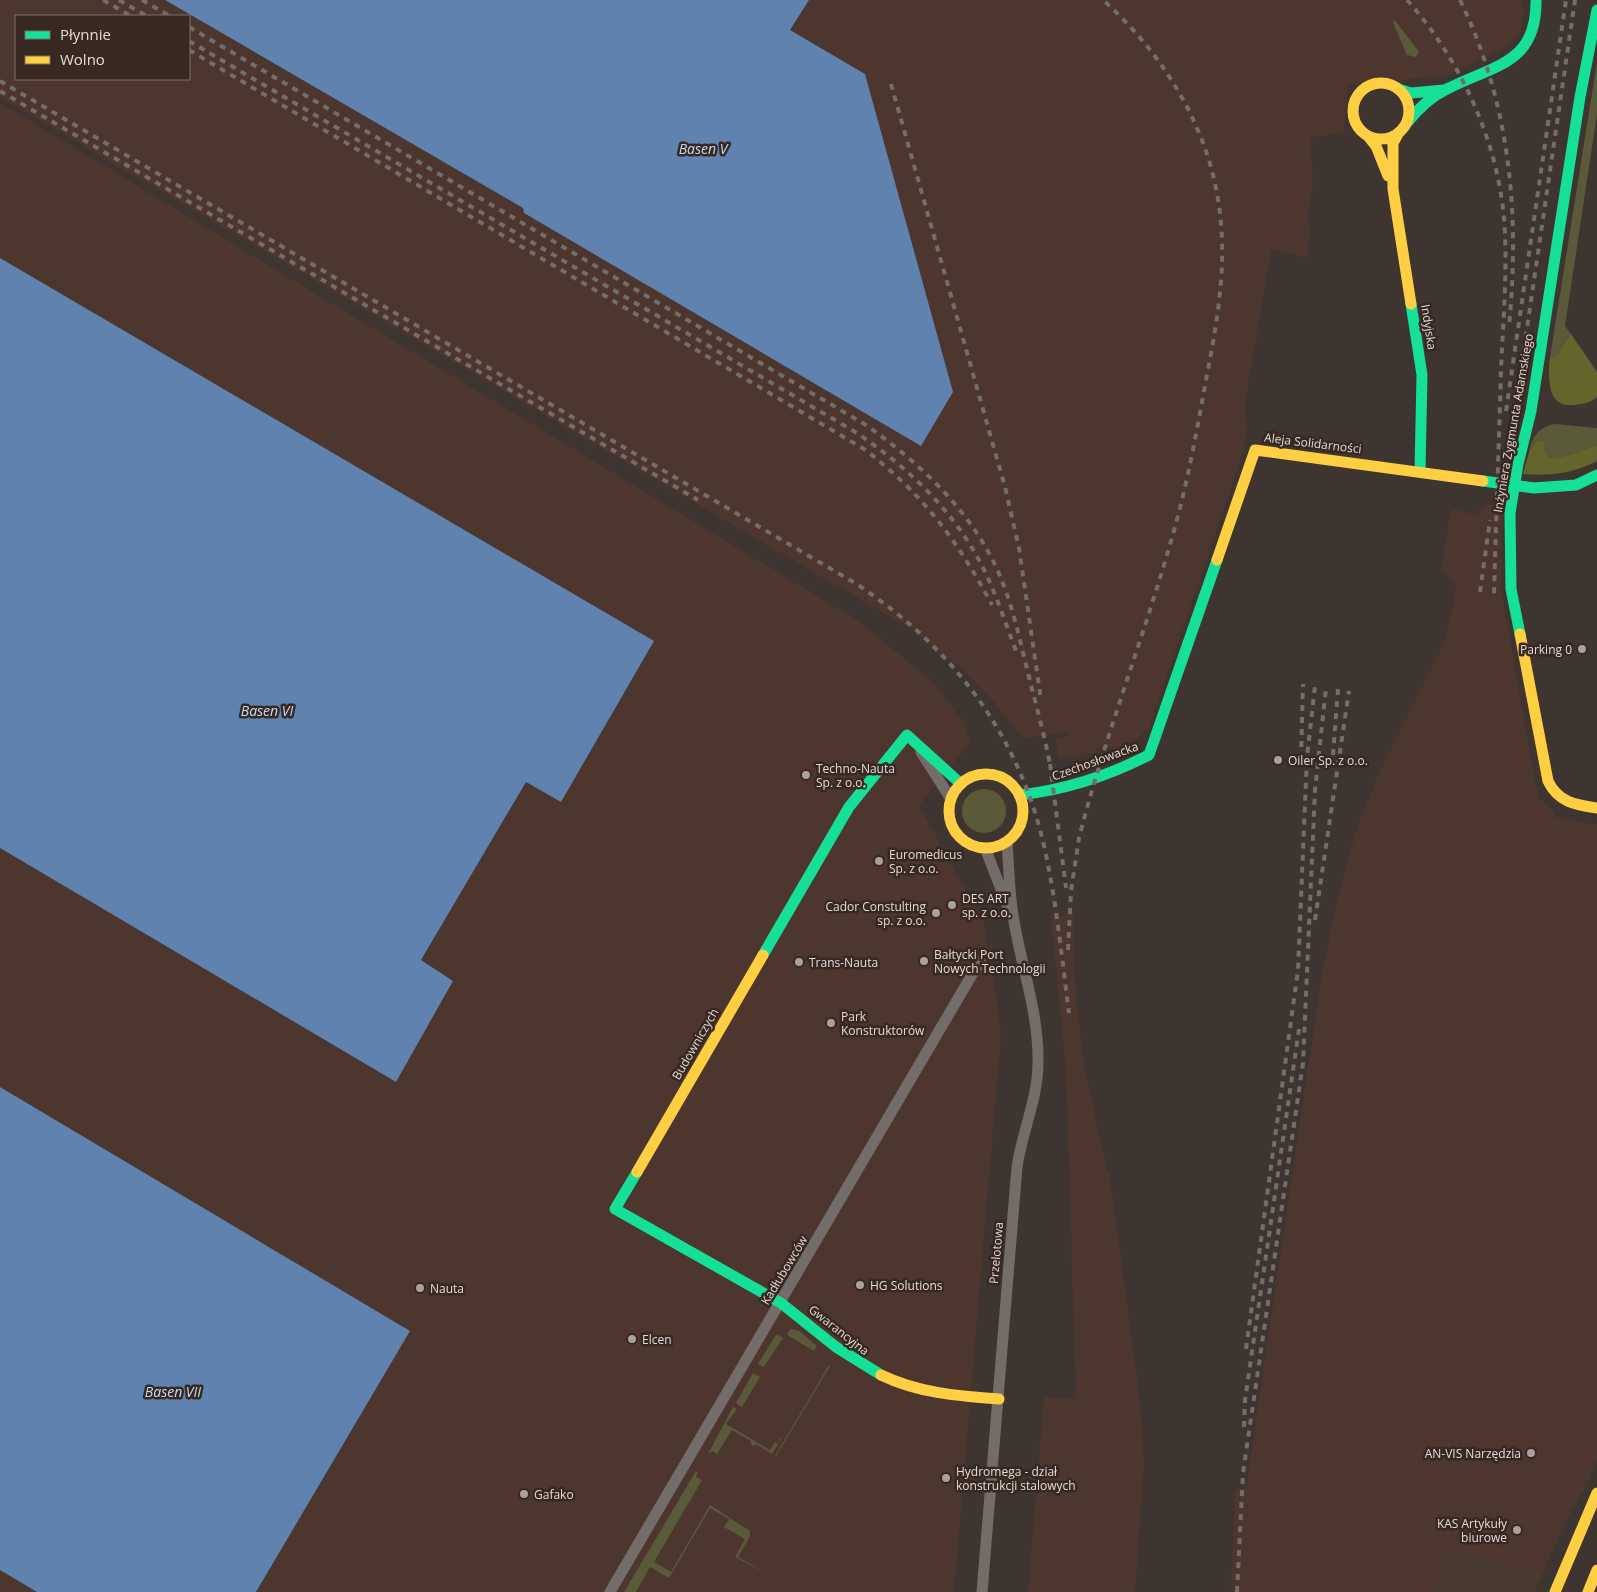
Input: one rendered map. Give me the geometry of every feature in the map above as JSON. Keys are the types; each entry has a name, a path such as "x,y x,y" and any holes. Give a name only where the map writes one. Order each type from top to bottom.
{"main road":[{"path":"1445,90 1411,93 1389,85 1376,84 1364,89 1356,99 1353,114 1356,123 1368,136 1384,139 1403,128 1417,110 1445,90 1519,54 1530,42 1536,28 1538,15 1536,0"},
{"name":"Inżyniera Zygmunta Adamskiego","path":"1597,10 1578,107 1531,411 1513,487 1510,513 1509,562 1514,612 1548,781 1555,794 1571,805 1597,808"},
{"path":"1398,89 1407,101 1408,116 1403,128"},
{"name":"Indyjska","path":"1403,128 1393,143 1394,189 1422,375 1420,471"},
{"name":"Indyjska","path":"1368,136 1376,146 1394,189"},
{"name":"Aleja Solidarności","path":"1149,755 1254,450 1420,471 1534,488 1576,485 1597,475"},
{"name":"Budowniczych","path":"781,1303 615,1209 849,807 879,767 907,735 917,747"},
{"path":"917,747 960,784"},
{"name":"Czechosłowacka","path":"1019,795 1050,792 1133,764 1149,755"},
{"path":"978,775 996,775 1014,786 1019,795 1023,812 1021,824 1006,842 984,848 973,846 956,832 950,816 951,799 960,784 978,775"},
{"name":"Czechosłowacka","path":"1023,812 1050,792"},
{"name":"Gwarancyjna","path":"781,1303 803,1318 843,1353 887,1380 937,1395 999,1399"},
{"path":"1555,1592 1597,1494"},
{"path":"1588,1592 1597,1570"}],"street":[{"path":"917,747 951,799"},
{"name":"Przelotowa","path":"982,1592 1017,1167 1021,1141 1034,1095 1038,1065 1037,1035 1032,1000 1014,920 1006,842"},
{"name":"Przelotowa","path":"984,848 1014,920"},
{"name":"Kadłubowców","path":"610,1592 980,961"}],"shaded area":[{"path":"0,0 165,0 523,208 524,213 921,446 953,392 865,74 790,30 809,0 1522,0 1524,11 1521,31 1508,46 1450,75 1348,85 1344,132 1310,138 1313,181 1307,219 1310,226 1308,254 1306,258 1271,249 1245,403 1245,418 1248,422 1244,448 1150,727 1139,737 1119,749 1097,748 1097,753 1058,758 1056,738 1069,736 1068,732 1023,739 994,702 958,665 913,630 0,97"},
{"path":"0,103 860,622 934,683 964,723 970,742 919,806 983,921 993,973 1001,1034 954,1592 256,1592 410,1331 0,1087 0,848 396,1082 453,981 421,960 526,782 561,801 654,641 0,258"},
{"path":"1571,334 1597,372 1597,397 1586,403 1565,405 1558,401 1551,389 1549,381 1550,357 1556,356"},
{"path":"1536,442 1544,442 1544,451 1550,458 1562,457 1597,445 1597,461 1579,469 1561,473 1523,474 1529,452"},
{"path":"1506,503 1502,528 1501,587 1536,788 1539,798 1554,812 1555,817 1597,825 1597,1461 1588,1483 1566,1521 1542,1575 1518,1566 1515,1571 1465,1550 1443,1554 1436,1592 1231,1592 1235,1489 1246,1489 1323,967 1337,901 1357,828 1380,771 1444,643 1457,586 1441,569 1451,508 1475,515 1485,505"},
{"path":"1073,913 1076,1001 1084,1064 1107,1172 1109,1172 1139,1392 1144,1463 1135,1592 1028,1592 1044,1397 1076,1399 1066,1066 1051,917"},
{"path":"1465,1550 1515,1571 1518,1565 1542,1575 1534,1592 1436,1592 1443,1554"},
{"path":"0,1570 37,1592 0,1592"}],"green space":[{"path":"1394,19 1419,52 1416,57 1407,55 1393,23"},
{"path":"1597,62 1597,114 1565,326 1571,334 1556,356 1550,357"},
{"path":"1554,424 1597,428 1597,445 1562,457 1550,458 1536,442 1529,452 1537,434 1544,428"},
{"path":"984,789 996,793 1002,799 1006,811 1002,823 996,829 984,833 972,829 966,823 962,811 966,799 972,793"},
{"path":"791,1329 799,1331 817,1346 814,1351 787,1335"},
{"path":"778,1335 783,1338 764,1367 758,1364 775,1336"},
{"path":"829,1365 830,1366 775,1456"},
{"path":"753,1373 760,1377 742,1407 736,1403"},
{"path":"733,1407 737,1409 726,1424 770,1450 775,1442 777,1444 780,1440 778,1438 781,1439 772,1454 756,1444 754,1446 750,1444 751,1441 732,1430 717,1454 712,1451 708,1454"},
{"path":"696,1471 698,1473 696,1477 702,1480 654,1562 671,1572 710,1505 750,1531 750,1536 738,1557 774,1578 735,1557 745,1539 724,1527 729,1519 710,1508 669,1578 650,1567 636,1592 624,1592"}],"water":[{"name":"Basen V","path":"165,0 809,0 790,30 865,74 953,392 921,446 524,213 523,208"},
{"name":"Basen VI","path":"0,258 654,641 561,802 526,782 421,960 453,981 396,1082 0,848"},
{"name":"Basen VII","path":"0,1087 410,1331 256,1592 37,1592 0,1570"}],"railway":[{"path":"103,0 129,15"},
{"path":"119,0 145,15"},
{"path":"142,0 168,15"},
{"path":"1068,950 1071,891 1079,838 1102,756 1168,553 1179,512 1194,446 1218,311 1222,264 1222,241 1217,194 1211,166 1202,139 1190,113 1160,64 1143,41 1103,0"},
{"path":"1407,0 1444,48 1473,102 1484,130 1500,188 1504,218 1505,275 1494,594"},
{"path":"1460,0 1477,39 1490,79 1507,159 1512,200 1513,242 1509,326"},
{"path":"1506,411 1566,0"},
{"path":"1503,492 1575,0"},
{"path":"190,28 866,425 909,458 948,496 966,518 995,564 1015,620 1051,770"},
{"path":"190,42 857,433 875,446 926,490 956,524 980,562 1000,606 1016,651"},
{"path":"190,51 864,449 904,483 937,520 966,560 992,605"},
{"path":"0,81 855,583 891,609 923,636 953,667 979,699 1001,735 1020,772 1035,812 1046,855 1069,1013"},
{"path":"891,84 1005,487 1019,548 1041,700"},
{"path":"0,91 698,500"},
{"path":"1480,592 1490,520"},
{"path":"1301,759 1303,684"},
{"path":"1246,1349 1298,970 1307,757 1315,686"},
{"path":"1237,1592 1243,1473 1303,1063 1315,790 1326,688"},
{"path":"1333,755 1338,689"},
{"path":"1315,920 1349,691"},
{"path":"1050,764 1066,888"},
{"path":"1244,1427 1245,1400 1299,1029"}],"traffic: fast":[{"path":"1406,124 1419,109 1435,96 1510,60 1521,50 1529,38 1534,21 1536,0"},
{"path":"1520,634 1511,589 1510,513 1518,464 1531,411 1580,97 1597,10"},
{"path":"1398,89 1411,93 1444,90"},
{"path":"1411,304 1422,375 1420,471"},
{"path":"1483,481 1534,488 1576,485 1597,475"},
{"path":"1019,795 1070,786 1102,776 1149,755 1217,560"},
{"path":"763,955 849,807 907,735 961,784"},
{"path":"637,1172 615,1209 781,1303 836,1347 881,1375"}],"traffic: slow":[{"path":"1381,83 1392,85 1401,91 1407,100 1409,111 1407,122 1401,131 1392,137 1381,139 1370,137 1361,131 1355,122 1353,111 1355,100 1361,91 1370,85 1381,83"},
{"path":"1399,132 1393,143 1393,189 1411,304"},
{"path":"1368,136 1376,146 1388,176"},
{"path":"1217,560 1255,450 1483,481"},
{"path":"1520,634 1548,781 1562,798 1574,804 1597,808"},
{"path":"986,774 1000,777 1012,785 1020,797 1023,811 1020,825 1012,837 1000,845 986,848 972,845 960,837 952,825 949,811 952,797 960,785 972,777 986,774"},
{"path":"637,1172 763,955"},
{"path":"881,1375 924,1390 953,1395 999,1399"},
{"path":"1555,1592 1597,1493"},
{"path":"1588,1592 1597,1570"}],"place":[{"name":"Parking 0","path":"1582,649"},
{"name":"Oiler Sp. z o.o.","path":"1278,760"},
{"name":"Techno-Nauta Sp. z o.o.","path":"806,775"},
{"name":"Euromedicus Sp. z o.o.","path":"879,861"},
{"name":"DES ART sp. z o.o.","path":"952,905"},
{"name":"Cador Constulting sp. z o.o.","path":"936,913"},
{"name":"Bałtycki Port Nowych Technologii","path":"924,961"},
{"name":"Trans-Nauta","path":"799,962"},
{"name":"Park Konstruktorów","path":"831,1023"},
{"name":"HG Solutions","path":"860,1285"},
{"name":"Nauta","path":"420,1288"},
{"name":"Elcen","path":"632,1339"},
{"name":"AN-VIS Narzędzia","path":"1531,1453"},
{"name":"Hydromega - dział konstrukcji stalowych","path":"946,1478"},
{"name":"Gafako","path":"524,1494"},
{"name":"KAS Artykuły biurowe","path":"1517,1530"}]}
